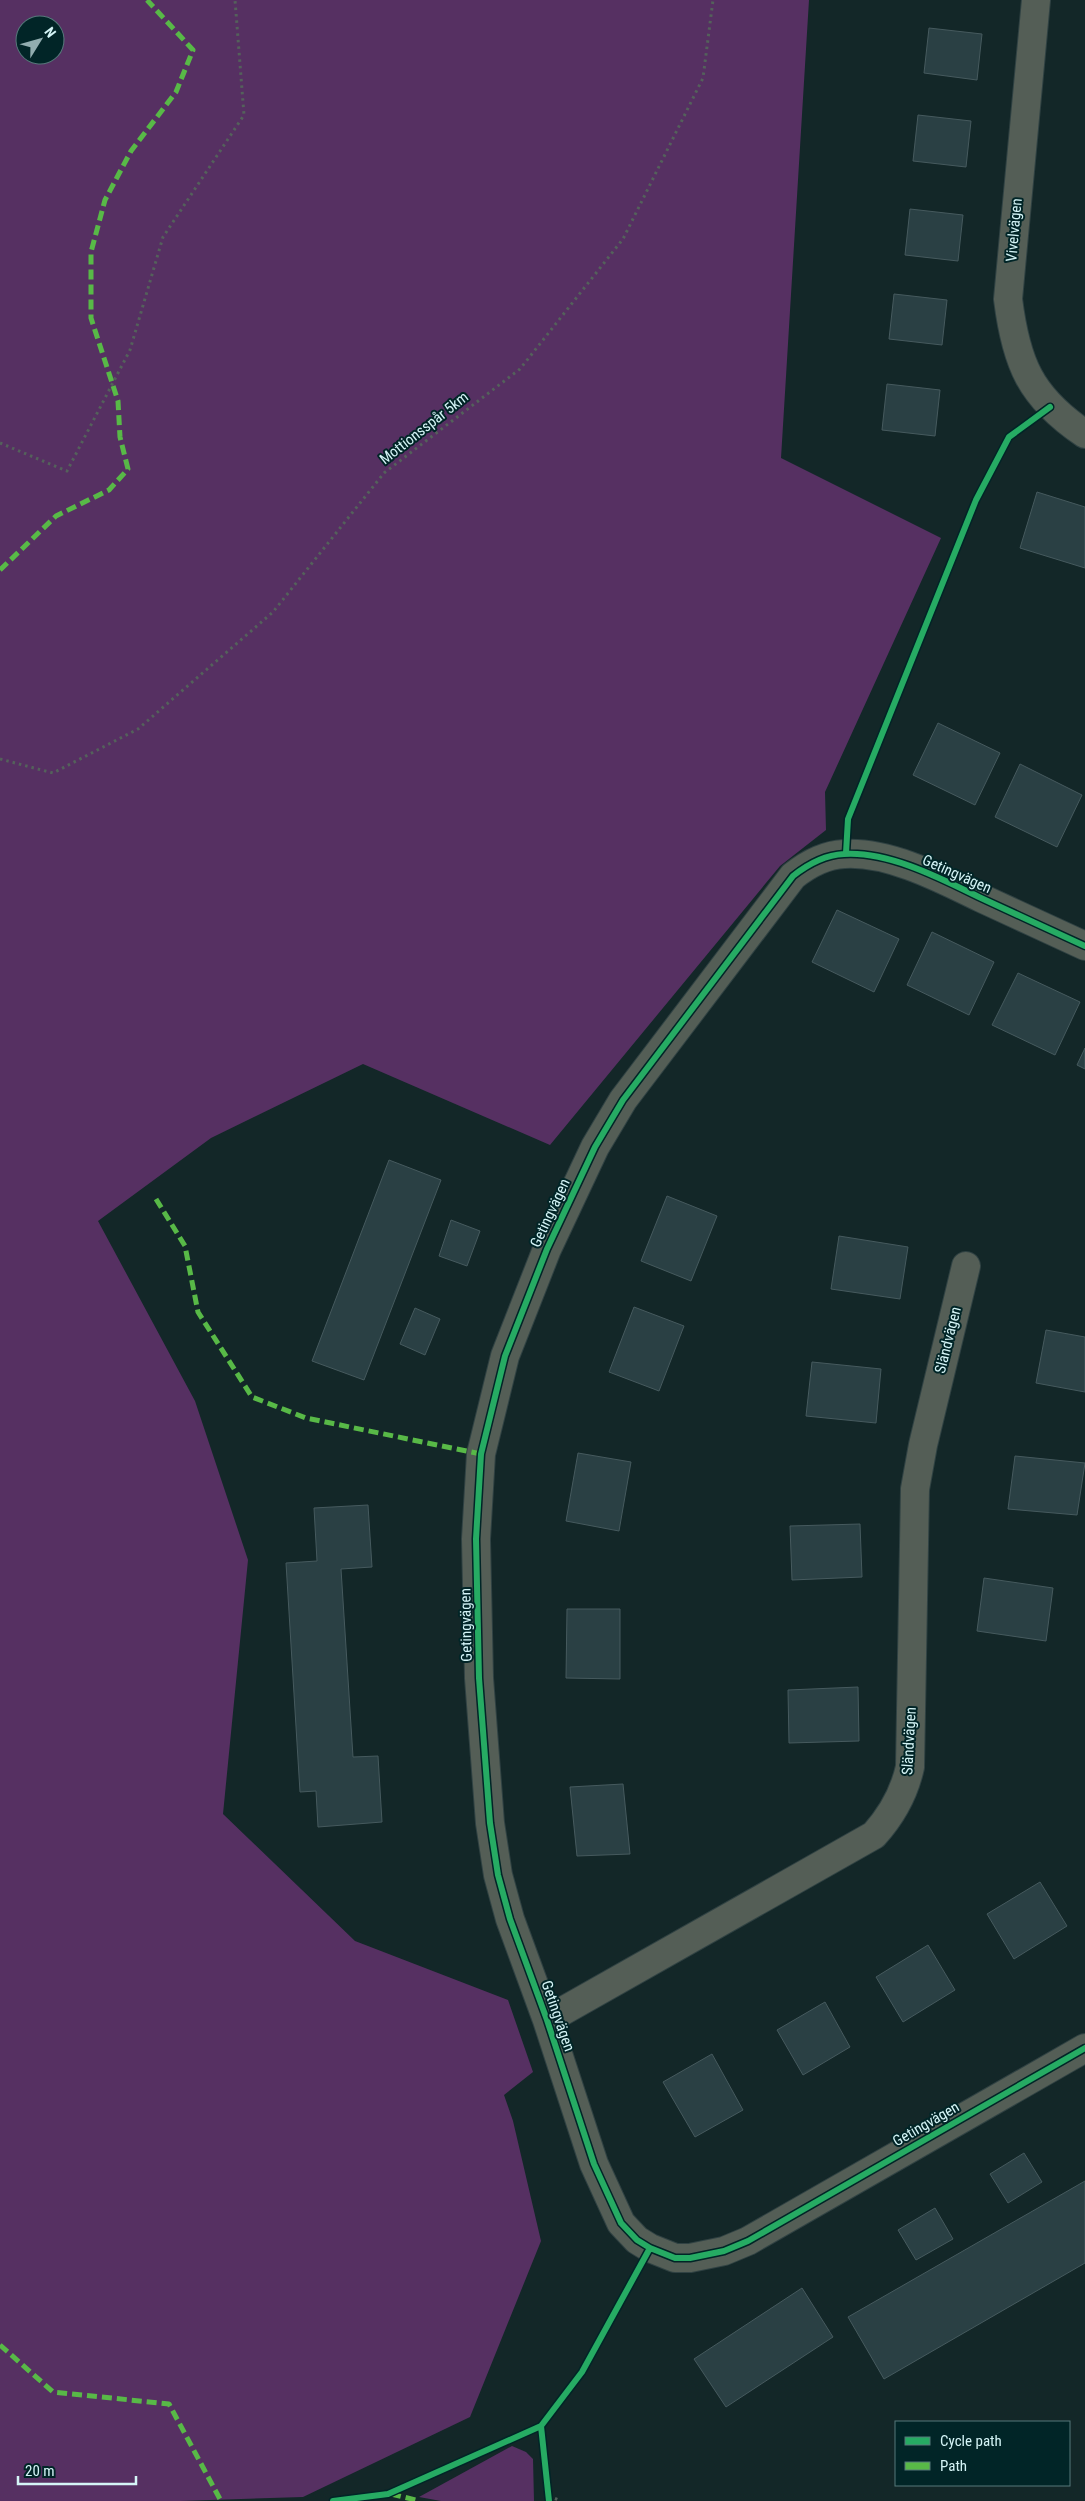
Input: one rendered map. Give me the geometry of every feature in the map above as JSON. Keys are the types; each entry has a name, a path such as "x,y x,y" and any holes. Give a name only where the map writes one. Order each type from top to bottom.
{"street":[{"name":"Vivelvägen","path":"1036,0 1008,299 1012,337 1020,361 1038,393 1061,418 1085,434"},
{"name":"Getingvägen","path":"1085,946 932,875 872,856 846,853 820,858 793,876 623,1100 595,1147 546,1250 505,1356 481,1454 476,1529 480,1678 490,1823 498,1875 510,1919 547,2020 594,2164 621,2224 637,2240 650,2248 675,2258 702,2257 724,2251 748,2241 1085,2048"},
{"name":"Sländvägen","path":"547,2020 874,1835 886,1821 905,1789 910,1767 915,1490 923,1445 966,1266"}],"path":[{"path":"0,443 67,471 130,350 163,237 244,115 235,0"},
{"path":"548,2488 549,2499 562,2501"}],"shaded area":[{"path":"0,0 809,0 781,458 941,538 825,792 826,830 780,866 550,1145 363,1064 211,1138 98,1221 195,1401 248,1560 223,1814 355,1941 508,2000 533,2072 504,2095 513,2121 541,2241 470,2417 303,2497 181,2501 0,2501"},
{"path":"512,2446 526,2452 533,2459 534,2501 441,2501 419,2497"}],"building":[{"path":"929,28 982,34 977,80 924,73"},
{"path":"918,115 971,121 966,167 913,161"},
{"path":"910,209 963,215 958,261 905,255"},
{"path":"894,294 947,300 942,345 889,339"},
{"path":"887,384 940,390 935,436 882,430"},
{"path":"1037,492 1085,507 1085,568 1020,548"},
{"path":"938,723 1000,753 975,805 913,775"},
{"path":"1020,764 1082,795 1057,847 995,817"},
{"path":"837,910 899,939 874,992 812,962"},
{"path":"932,932 994,962 969,1015 907,985"},
{"path":"1018,973 1080,1002 1055,1055 992,1025"},
{"path":"1085,1048 1085,1069 1077,1065"},
{"path":"389,1160 441,1180 364,1380 312,1361"},
{"path":"667,1196 717,1216 691,1281 641,1261"},
{"path":"451,1220 480,1231 467,1266 439,1256"},
{"path":"839,1236 908,1247 900,1299 831,1289"},
{"path":"634,1307 684,1326 659,1391 609,1372"},
{"path":"415,1308 440,1319 425,1355 400,1344"},
{"path":"1046,1330 1085,1337 1085,1392 1036,1383"},
{"path":"812,1362 881,1369 876,1423 806,1416"},
{"path":"578,1453 631,1462 619,1531 566,1521"},
{"path":"1015,1456 1085,1463 1077,1515 1008,1509"},
{"path":"368,1505 372,1567 341,1569 353,1757 378,1756 382,1822 318,1827 316,1791 300,1792 286,1563 317,1561 314,1508"},
{"path":"860,1524 862,1577 792,1580 790,1526"},
{"path":"984,1578 1053,1588 1046,1641 977,1631"},
{"path":"567,1609 620,1609 620,1679 566,1678"},
{"path":"858,1687 859,1741 789,1743 788,1690"},
{"path":"623,1784 630,1854 577,1856 570,1787"},
{"path":"1040,1882 1067,1926 1014,1959 987,1914"},
{"path":"928,1945 955,1990 903,2022 876,1977"},
{"path":"825,2002 850,2047 803,2075 777,2030"},
{"path":"712,2054 743,2110 695,2137 663,2082"},
{"path":"1024,2153 1042,2182 1008,2203 990,2174"},
{"path":"1085,2181 1085,2263 884,2379 848,2317"},
{"path":"935,2208 953,2239 916,2260 898,2230"},
{"path":"802,2288 833,2337 726,2407 694,2359"}],"marked path":[{"path":"0,570 56,516 109,490 128,469 120,437 118,401 91,318 91,252 105,200 131,151 176,92 193,50 147,0"},
{"path":"156,1199 185,1246 198,1312 252,1397 306,1418 481,1454"},
{"path":"0,2345 53,2392 169,2404 221,2501"},
{"path":"391,2494 420,2501"}],"cycle path":[{"path":"846,853 848,819 976,500 1009,437 1050,407"},
{"path":"1085,946 932,875 879,857 861,854 830,856 810,864 793,876 623,1100 595,1147 547,1249 505,1356 481,1454 476,1539 479,1678 490,1823 498,1875 510,1919 547,2020 594,2164 621,2223 637,2240 650,2248 675,2258 690,2258 724,2251 748,2241 1085,2048"},
{"path":"333,2501 388,2494 541,2426 582,2372 650,2248"},
{"path":"541,2426 549,2501"}]}
